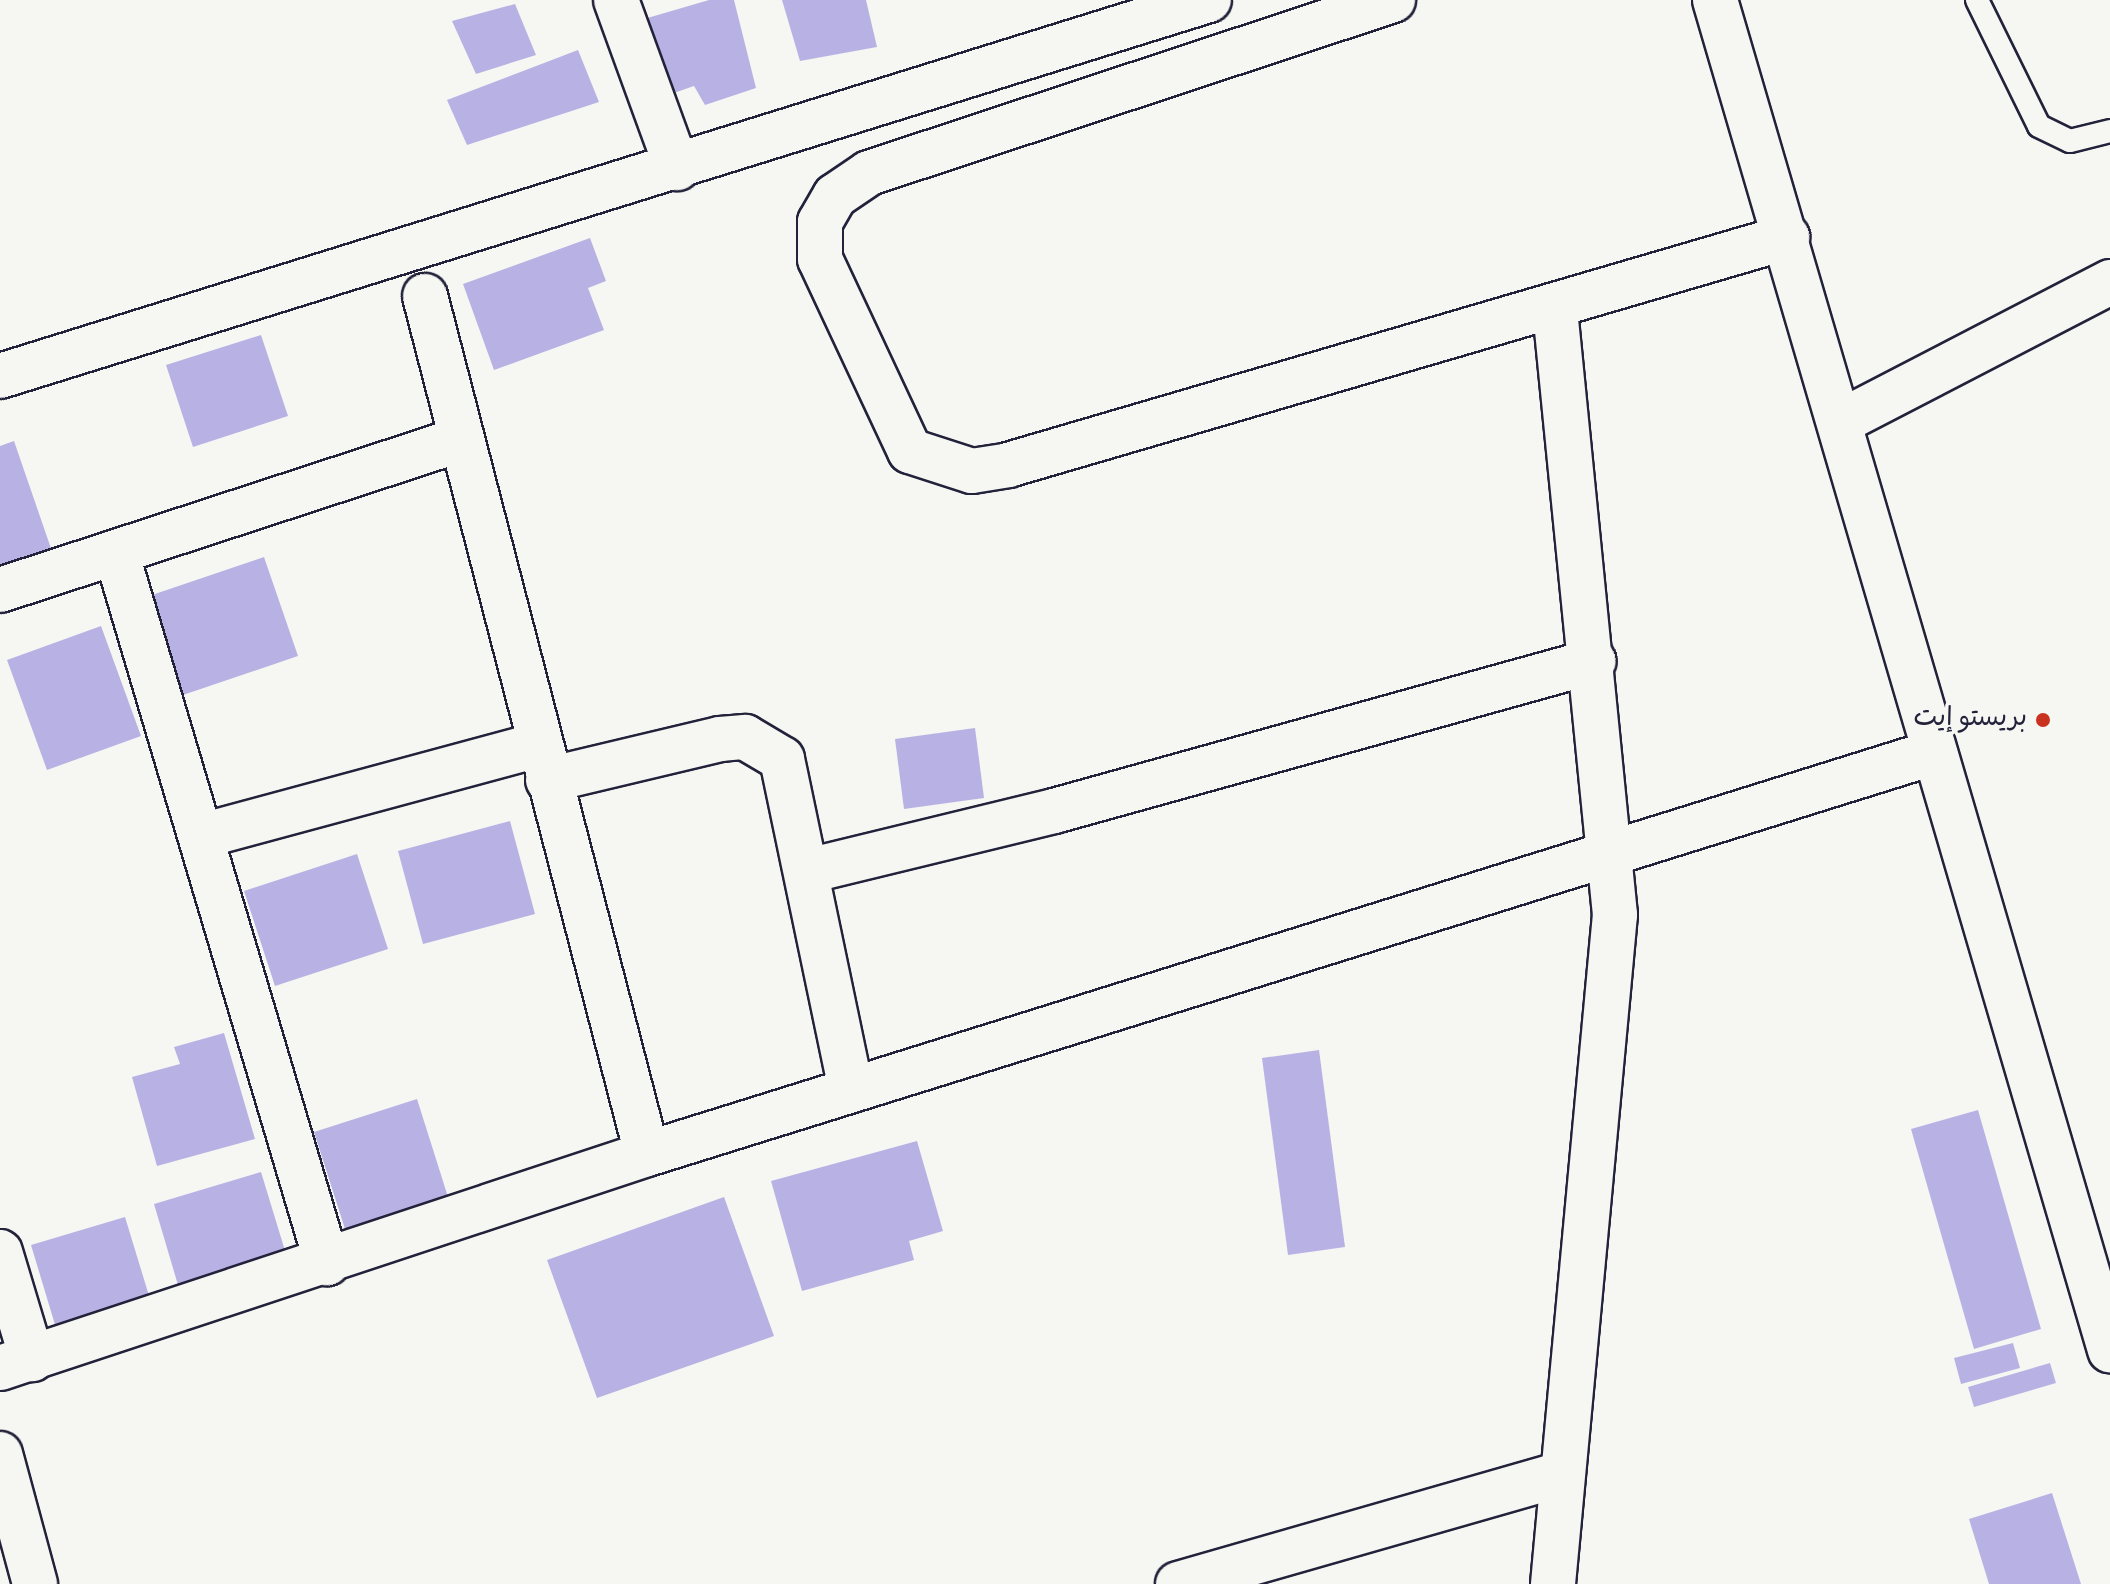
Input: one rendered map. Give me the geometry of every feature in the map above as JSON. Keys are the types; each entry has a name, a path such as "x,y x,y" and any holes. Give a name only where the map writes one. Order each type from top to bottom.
{"street":[{"path":"616,0 677,168"},
{"path":"0,376 677,168 1209,0"},
{"path":"1715,0 1844,420 1935,752 2110,1350"},
{"path":"1367,4 869,173 835,196 820,222 820,259 910,451 972,471 1008,465 1555,310 1787,237"},
{"path":"1844,420 2110,282"},
{"path":"425,296 543,763 647,1154"},
{"path":"1553,1584 1561,1474 1604,1068 1613,858 1555,310"},
{"path":"0,590 461,439"},
{"path":"116,552 327,1263"},
{"path":"808,871 1054,811 1594,661"},
{"path":"201,836 543,763 745,737 766,745 787,769 851,1090"},
{"path":"0,1252 16,1364 647,1154 1613,858 1935,752"},
{"path":"0,1454 35,1584"},
{"path":"1178,1584 1561,1474"}],"lane":[{"path":"1977,0 2039,126 2070,141 2110,131"}],"building":[{"path":"709,0 734,0 756,88 705,105 694,86 671,94 644,19"},
{"path":"782,0 866,0 877,47 800,61"},
{"path":"515,4 536,55 476,74 452,21"},
{"path":"578,50 599,102 467,145 447,100"},
{"path":"590,238 606,281 588,288 604,330 494,370 463,284"},
{"path":"261,335 288,416 193,447 166,365"},
{"path":"14,441 55,560 0,579 0,446"},
{"path":"264,557 298,656 180,696 146,597"},
{"path":"101,626 141,736 47,770 7,660"},
{"path":"975,728 984,798 904,809 895,739"},
{"path":"510,821 535,914 423,944 398,851"},
{"path":"357,854 388,949 275,986 244,891"},
{"path":"224,1033 255,1139 157,1166 132,1077 180,1064 174,1047"},
{"path":"1319,1050 1345,1247 1288,1255 1262,1058"},
{"path":"417,1099 448,1197 345,1229 314,1132"},
{"path":"1978,1110 2041,1329 1974,1349 1911,1129"},
{"path":"917,1141 943,1231 909,1241 914,1260 802,1291 771,1181"},
{"path":"261,1172 286,1254 178,1285 154,1204"},
{"path":"724,1197 774,1336 597,1398 547,1260"},
{"path":"125,1217 150,1299 56,1328 31,1245"},
{"path":"2013,1343 2020,1368 1961,1384 1954,1358"},
{"path":"2050,1363 2056,1383 1974,1407 1968,1387"},
{"path":"2052,1493 2081,1584 1989,1584 1969,1519"}],"place":[{"name":"بريستو إيت","path":"2043,720"}]}
